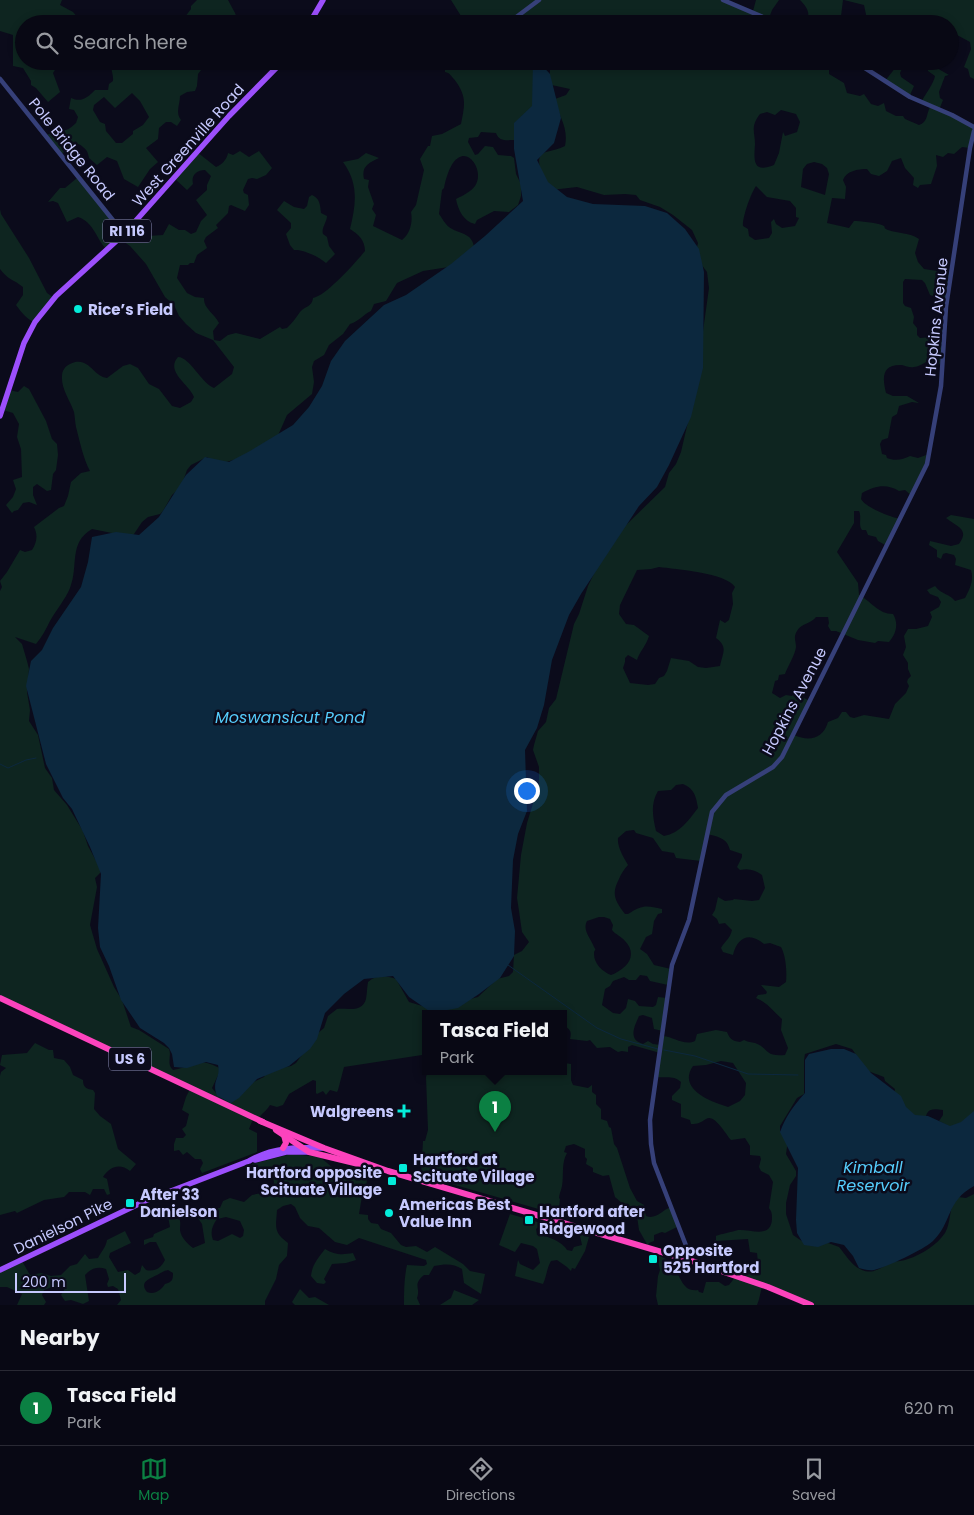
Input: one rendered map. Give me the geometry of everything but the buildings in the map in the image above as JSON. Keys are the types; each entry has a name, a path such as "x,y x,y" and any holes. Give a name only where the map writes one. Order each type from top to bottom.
{"highway":[{"name":"US 6","path":"0,998 260,1121 324,1148 388,1171 692,1261 764,1286 811,1305"},
{"name":"US 6","path":"260,1121 309,1152 364,1167 388,1171"},
{"path":"283,1148 286,1143 284,1135"}],"main road":[{"path":"315,15 324,0"},
{"name":"West Greenville Road","path":"0,416 24,343 36,322 56,296 124,234 229,116 274,70"},
{"name":"Danielson Pike","path":"0,1270 145,1201 260,1154 283,1148 324,1148"},
{"name":"Danielson Pike","path":"249,1160 286,1152 309,1152"}],"street":[{"path":"519,15 539,0"},
{"path":"723,0 758,15"},
{"path":"868,70 910,97 974,127"},
{"name":"Pole Bridge Road","path":"0,79 124,234"},
{"name":"Hopkins Avenue","path":"692,1261 654,1163 651,1144 650,1120 672,964 689,920 712,812 726,795 773,767 782,757 927,464 943,369 946,307 974,130"}],"green space":[{"path":"0,0 62,0 60,5 76,15 15,15 15,66 13,66 13,35 0,31"},
{"path":"197,0 228,0 236,15 186,15"},
{"path":"451,0 725,0 753,11 756,0 779,0 770,15 460,15"},
{"path":"800,0 843,0 841,15 808,15 805,5"},
{"path":"844,0 974,0 974,79 970,77 968,69 964,67 971,49 970,42 959,36 959,15 866,15 864,5"},
{"path":"24,70 55,70 53,73 60,92 48,102 31,85 31,81"},
{"path":"112,70 201,70 198,74 195,91 187,92 180,96 178,111 181,120 177,126 171,122 166,122 159,128 158,139 146,148 158,162 150,169 138,187 124,179 117,161 107,157 97,165 89,158 85,149 77,144 71,146 60,155 45,136 60,128 69,129 76,123 78,117 74,110 69,109 71,98 82,100 95,90 108,90 109,84 113,81","holes":["132,93 140,101 149,117 143,125 133,131 133,134 122,143 116,143 106,131 105,124 100,122 93,110 94,105 104,97 115,108"]},
{"path":"445,70 535,70 537,96 525,126 514,140 501,139 496,133 481,132 478,137 469,138 468,142 475,155 485,146 493,147 498,155 514,158 516,174 521,184 521,196 518,205 509,212 494,211 477,220 475,224 468,221 460,211 456,199 469,192 475,186 478,178 477,170 474,162 469,157 463,156 456,160 449,170 442,190 439,214 449,227 468,236 473,242 474,247 455,266 423,271 397,283 386,301 374,304 371,311 350,324 343,334 329,345 324,355 314,361 312,367 314,382 312,394 287,415 276,440 252,458 233,460 220,464 207,457 191,465 187,470 181,487 172,495 163,511 160,514 148,517 142,522 132,537 92,529 80,541 75,556 73,580 70,588 40,639 36,644 15,637 22,644 29,669 27,692 30,710 29,721 38,735 45,768 52,778 54,790 67,805 83,831 88,846 100,868 100,873 95,878 97,887 90,925 97,949 122,1000 131,1027 169,1049 169,1063 173,1070 197,1063 207,1063 221,1069 212,1088 220,1098 231,1102 245,1086 264,1077 267,1071 291,1066 296,1063 318,1033 324,1028 328,1016 337,1009 354,1009 364,1003 368,982 375,978 396,979 409,1002 432,1009 478,997 497,979 509,976 513,972 514,955 522,951 529,942 522,932 517,898 521,855 527,823 539,784 539,767 533,750 538,731 546,722 549,708 556,699 574,624 588,586 602,557 624,527 665,487 669,473 676,464 681,452 694,396 709,288 707,272 695,256 698,243 692,230 673,215 660,207 640,200 636,195 604,195 577,187 551,190 539,164 539,159 546,152 565,146 566,133 555,99 566,95 570,89 547,84 550,78 550,70 829,70 829,74 844,83 847,93 860,96 864,94 871,104 878,106 884,103 886,111 896,116 903,116 905,119 919,125 925,120 930,107 921,102 935,76 928,70 940,70 949,75 945,76 939,92 940,98 943,100 939,110 974,127 970,148 962,147 954,154 948,153 943,157 936,155 937,166 931,184 920,185 918,188 913,185 914,178 905,168 901,158 892,161 887,171 879,176 871,174 867,169 856,170 847,174 843,180 846,187 845,199 832,198 827,223 849,228 854,221 872,223 882,225 888,230 911,235 919,239 915,253 918,262 924,269 951,273 947,301 930,295 922,280 905,279 903,282 903,303 911,308 914,317 913,323 917,328 917,335 920,338 932,337 937,329 945,328 943,363 935,365 926,362 912,367 895,365 887,369 884,377 886,393 893,396 907,396 919,403 912,402 899,406 897,414 892,417 888,438 882,440 880,444 882,454 890,459 898,460 910,456 918,458 929,454 912,496 905,490 899,491 885,486 876,487 862,493 861,499 867,505 884,514 900,519 887,546 878,541 876,537 868,535 866,530 862,530 859,511 854,511 854,523 837,552 858,583 859,595 879,610 893,614 896,621 896,629 889,642 878,641 875,643 858,640 836,631 831,631 828,626 828,617 816,617 801,626 797,631 794,653 785,674 779,675 778,680 775,681 772,693 780,698 786,695 792,696 794,693 810,701 794,735 800,737 815,738 823,732 828,722 838,718 842,712 846,712 850,717 854,718 864,715 889,719 895,704 906,693 909,686 907,682 911,676 908,663 903,655 906,647 904,636 908,629 928,626 932,617 930,612 939,607 941,602 938,597 930,594 927,590 935,586 955,601 965,598 971,584 971,570 955,565 956,559 954,555 946,553 943,554 941,559 937,557 937,550 929,545 930,541 951,546 959,544 963,532 946,518 951,515 974,519 974,1115 958,1131 939,1121 943,1115 943,1110 929,1110 925,1123 915,1121 894,1094 895,1089 885,1081 884,1077 868,1071 852,1049 836,1044 805,1054 804,1094 797,1098 780,1126 780,1132 783,1132 788,1140 786,1154 796,1171 796,1176 790,1185 786,1203 786,1214 793,1235 806,1244 828,1243 839,1247 854,1265 865,1271 877,1270 892,1262 913,1257 929,1249 945,1233 949,1224 951,1209 958,1197 966,1198 974,1194 974,1305 804,1305 763,1285 757,1305 658,1305 656,1296 660,1270 659,1256 672,1265 682,1282 691,1290 698,1290 703,1293 706,1282 719,1282 725,1286 729,1285 736,1276 745,1279 750,1269 758,1263 757,1253 750,1252 748,1239 714,1241 716,1236 738,1230 760,1232 768,1229 772,1219 772,1213 769,1208 773,1182 769,1175 761,1171 759,1167 760,1156 750,1155 750,1146 745,1138 731,1140 716,1121 709,1118 699,1123 691,1124 690,1120 681,1117 681,1104 672,1100 672,1096 680,1088 681,1082 673,1078 657,1077 660,1053 632,1045 628,1047 628,1052 618,1052 610,1047 597,1048 590,1040 570,1039 571,1034 567,1028 567,1010 422,1010 422,1055 344,1067 337,1092 330,1090 326,1095 323,1091 316,1093 316,1081 313,1080 289,1094 283,1105 277,1107 270,1105 258,1120 253,1119 249,1129 257,1133 257,1152 202,1173 200,1169 203,1163 201,1159 195,1159 187,1152 183,1155 179,1150 174,1151 176,1138 183,1138 186,1135 182,1129 186,1126 189,1114 182,1110 190,1089 0,999 0,591 2,587 0,581 20,550 25,552 32,550 36,538 34,527 64,506 71,482 81,473 90,471 82,450 74,412 63,385 63,372 68,365 82,362 102,377 107,378 123,366 130,364 138,368 149,384 159,389 172,406 180,408 191,402 194,397 179,378 174,368 178,357 187,361 214,388 232,374 234,367 213,340 196,333 179,316 174,305 165,297 146,264 130,246 120,239 107,250 88,223 78,217 67,222 58,203 48,202 60,188 65,188 77,178 124,233 134,224 148,236 163,235 169,224 191,234 196,232 201,221 207,215 196,200 207,190 211,176 205,170 197,172 193,178 193,184 187,190 174,178 197,152 216,167 224,162 228,153 233,155 240,151 249,157 259,151 272,168 266,175 257,179 248,179 243,190 248,195 249,205 245,211 231,205 229,206 228,213 216,225 218,228 206,237 204,241 207,248 197,255 194,263 180,265 177,278 187,293 195,297 204,298 205,305 219,323 213,331 214,340 220,341 228,335 236,333 260,339 280,327 282,329 287,328 302,310 310,305 313,298 319,296 333,285 365,251 364,244 360,238 350,229 355,194 352,178 343,162 358,159 366,153 379,158 369,163 363,175 364,179 369,180 368,187 374,204 372,209 376,215 373,226 402,240 407,234 411,224 411,212 416,205 424,170 420,159 428,146 430,146 432,136 442,134 461,124 464,105 463,95 458,85","holes":["781,110 796,114 800,122 797,132 785,136 783,132 779,153 774,165 762,168 756,163 754,155 754,126 760,114 767,112 775,115","814,162 822,164 827,168 829,174 825,195 801,187 803,169 807,164","756,186 767,197 790,201 796,208 796,217 799,218 795,226 782,228 776,224 774,219 771,222 772,233 769,238 755,240 749,236 748,229 743,226 743,222 745,212","659,567 700,572 722,578 735,587 732,593 733,604 729,620 725,623 720,620 716,638 723,647 720,666 698,667 689,661 671,658 664,676 659,678 655,684 630,683 623,668 625,658 628,655 637,660 649,636 634,625 626,624 619,614 620,605 637,570","683,784 690,788 698,808 679,829 664,836 656,831 653,816 655,796 658,791 671,790 676,785","634,830 636,833 653,838 662,851 674,853 676,858 701,861 707,834 719,837 725,840 730,850 742,854 737,867 740,870 752,870 762,875 765,888 759,900 734,899 725,901 718,897 712,915 719,924 725,923 732,930 729,938 721,948 723,952 733,955 737,944 744,938 749,937 759,940 764,944 770,943 781,947 786,964 786,982 779,987 761,985 767,992 766,994 758,995 756,998 782,1019 781,1030 788,1048 785,1055 773,1055 755,1043 744,1040 740,1042 735,1041 730,1038 727,1032 716,1030 697,1034 695,1041 691,1042 683,1042 663,1036 661,1045 648,1041 643,1044 638,1042 634,1036 634,1029 639,1016 643,1015 652,1018 654,1029 663,1031 667,998 658,997 656,1005 653,1007 639,1006 635,1001 628,999 626,1008 620,1014 613,1013 602,1005 605,989 613,981 624,977 629,980 636,980 640,975 647,976 650,981 668,985 671,969 654,965 647,954 640,949 646,937 652,934 654,921 658,914 662,913 662,909 644,907 625,914 615,897 617,884 628,865 618,841 618,838 626,831","599,917 610,919 613,925 612,930 625,941 631,952 631,957 626,966 611,975 599,967 594,958 595,949 586,931 587,921","721,1061 733,1063 746,1083 745,1095 740,1101 728,1107 705,1098 693,1088 689,1081 689,1074 693,1066"]},
{"path":"894,70 901,70 901,77 914,86 910,95 885,81"},
{"path":"312,195 319,202 321,213 327,216 323,234 327,237 329,246 335,254 326,263 311,254 294,250 286,234 291,228 291,223 277,210 284,201 294,207 304,209 307,206 309,197"},
{"path":"0,209 1,214 29,258 47,293 54,298 35,323 24,315 16,305 23,295 23,287 0,269"},
{"path":"24,386 29,389 46,421 52,439 57,444 58,455 51,490 47,491 37,484 33,487 33,495 37,505 29,502 23,503 18,510 12,513 6,505 13,497 16,489 13,480 22,477 21,449 17,437 19,424 13,413 3,410 9,390 18,392"},
{"path":"35,1043 53,1050 54,1058 64,1060 70,1067 73,1075 83,1080 85,1087 93,1090 95,1093 94,1109 111,1124 118,1149 136,1164 130,1171 119,1166 112,1168 106,1173 103,1177 107,1179 110,1194 107,1195 104,1189 93,1189 90,1195 85,1192 69,1192 64,1197 44,1200 17,1213 15,1211 0,1215 0,1076 1,1072 6,1068 0,1065 2,1055 27,1053"},
{"path":"567,1063 571,1064 571,1080 573,1085 588,1088 592,1085 592,1092 596,1095 596,1104 601,1109 601,1119 607,1121 611,1128 614,1144 630,1188 637,1201 644,1205 646,1216 656,1216 671,1207 679,1226 665,1233 662,1232 654,1235 654,1241 649,1243 648,1246 639,1230 637,1216 631,1207 623,1204 615,1197 609,1175 603,1176 593,1172 593,1168 586,1164 585,1149 574,1144 566,1146 564,1152 567,1153 563,1165 563,1182 559,1197 559,1209 549,1212 448,1183 425,1174 421,1176 423,1141 425,1141 428,1130 427,1075 567,1075"},
{"path":"291,1154 320,1157 333,1168 345,1170 356,1167 368,1171 365,1196 362,1196 359,1214 368,1215 371,1223 378,1224 381,1229 391,1233 401,1245 406,1247 416,1246 427,1252 435,1247 463,1264 470,1271 485,1274 481,1294 464,1283 462,1269 452,1265 438,1265 434,1266 429,1275 424,1275 418,1281 417,1298 420,1305 404,1305 407,1265 424,1266 427,1264 426,1260 359,1238 347,1245 335,1242 319,1228 308,1226 291,1204 277,1210 277,1229 280,1236 288,1243 287,1256 279,1265 276,1279 265,1301 265,1305 117,1305 121,1300 118,1289 113,1286 108,1287 109,1279 106,1269 100,1268 92,1269 85,1275 89,1301 83,1304 71,1300 65,1301 61,1295 66,1287 63,1284 59,1284 56,1288 52,1287 44,1290 42,1295 46,1302 44,1305 17,1305 22,1294 7,1287 0,1287 0,1272 22,1261 30,1275 41,1273 51,1276 61,1275 70,1266 77,1264 85,1254 89,1259 98,1258 107,1240 125,1231 131,1243 110,1253 109,1257 118,1272 128,1270 135,1275 140,1272 142,1265 146,1270 157,1269 165,1260 156,1242 144,1245 144,1240 170,1227 167,1211 171,1216 179,1217 182,1236 193,1248 205,1243 202,1224 198,1218 201,1216 201,1208 220,1208 223,1201 230,1198 244,1202 252,1195 272,1191 273,1176 266,1171 254,1172 252,1164","holes":["226,1217 240,1221 244,1230 243,1236 240,1238 232,1234 218,1241 213,1240 212,1232 215,1222 217,1219","168,1270 173,1273 171,1281 158,1291 153,1293 147,1292 144,1286 146,1281"]},
{"path":"510,1214 589,1237 585,1251 575,1269 572,1268 571,1271 557,1260 551,1261 543,1284 515,1276 518,1260 520,1264 533,1270 540,1263 537,1249 521,1243 515,1252 499,1245","holes":["539,1226 580,1236 582,1245 574,1247 572,1251 567,1250 562,1244 545,1236 537,1235 536,1229"]},
{"path":"325,1249 339,1254 353,1253 356,1260 332,1264 324,1279 326,1282 324,1284 317,1283 311,1276 314,1265"},
{"path":"300,1289 309,1298 315,1297 329,1305 295,1305 292,1302"},
{"path":"454,1290 479,1300 472,1305 440,1305 451,1298"}],"water":[{"name":"Moswansicut Pond","path":"533,70 546,70 550,74 561,118 554,143 537,160 548,182 567,197 593,204 645,206 667,213 685,229 699,249 704,272 703,368 691,417 657,487 639,506 581,594 569,615 552,660 544,705 537,728 525,750 527,811 518,834 513,860 511,908 515,931 514,956 500,978 458,1008 448,1010 428,1010 409,997 393,976 364,979 344,994 325,1013 317,1039 310,1049 289,1066 257,1079 239,1098 231,1103 217,1096 215,1091 219,1070 218,1065 206,1062 187,1068 174,1067 169,1048 140,1028 121,1000 100,947 98,928 101,874 72,809 63,798 46,764 26,686 31,661 42,650 53,628 81,587 92,537 116,532 139,535 159,517 186,475 205,457 229,462 293,425 309,407 322,386 331,361 345,341 384,305 406,295 451,264 523,201 514,149 514,123 532,106"},
{"name":"Kimball Reservoir","path":"831,1049 844,1049 856,1054 871,1073 901,1096 906,1107 915,1115 928,1116 950,1126 961,1122 974,1111 974,1186 958,1198 939,1234 933,1241 905,1258 874,1270 859,1268 853,1256 844,1245 831,1242 818,1247 804,1245 797,1233 798,1168 780,1132 791,1111 805,1093 805,1060 809,1054"}],"waterway":[{"path":"0,764 8,768 36,758"},
{"path":"508,965 597,1028 621,1039 658,1049"},
{"path":"664,1050 695,1056 748,1074 798,1075"}],"place":[{"name":"Rice’s Field","path":"78,309"},
{"name":"Walgreens","path":"404,1111"},
{"name":"Tasca Field","path":"495,1132"},
{"name":"Hartford at Scituate Village","path":"403,1168"},
{"name":"Hartford opposite Scituate Village","path":"392,1181"},
{"name":"After 33 Danielson","path":"130,1203"},
{"name":"Americas Best Value Inn","path":"389,1213"},
{"name":"Hartford after Ridgewood","path":"529,1220"},
{"name":"Opposite 525 Hartford","path":"653,1259"}]}
